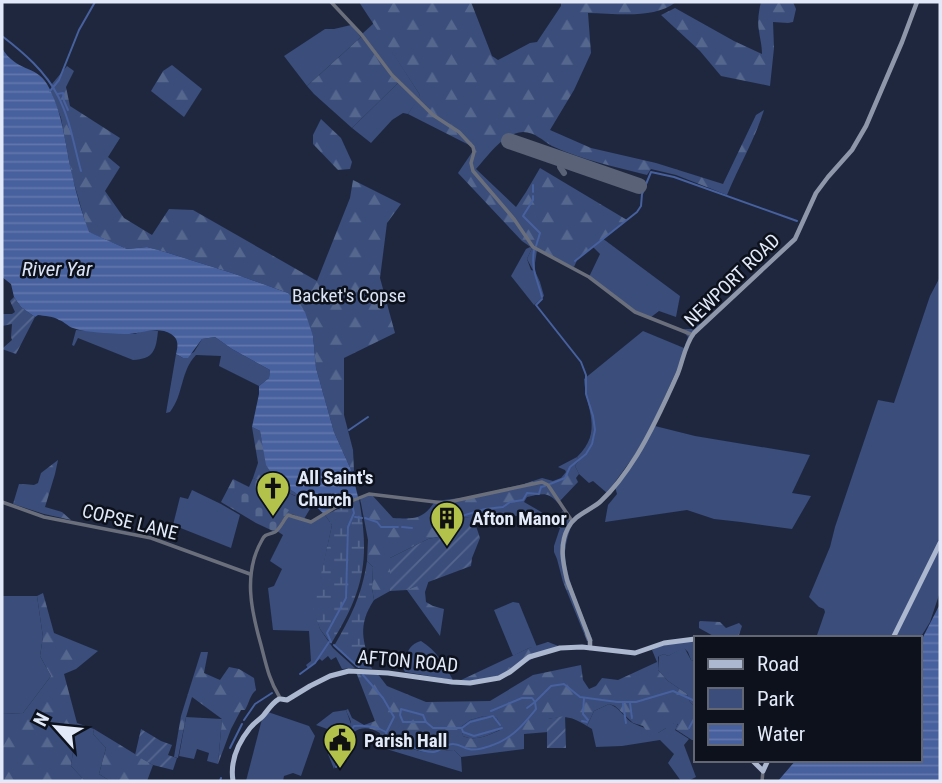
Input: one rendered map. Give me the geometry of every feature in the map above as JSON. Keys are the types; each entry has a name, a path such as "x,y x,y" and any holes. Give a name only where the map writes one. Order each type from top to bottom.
{"main road":[{"name":"NEWPORT ROAD","path":"572,521 608,494 638,453 677,375 692,335 795,239 816,193 852,150 866,126 917,2"},
{"path":"572,521 564,540 563,561 567,580 590,640 590,648"},
{"path":"894,636 940,543"},
{"name":"AFTON ROAD","path":"280,698 287,700 332,675 357,670 470,683 499,678 529,657 548,651 590,648 635,653 664,643 694,639"},
{"path":"233,781 233,764 242,741 250,728 280,698"},
{"path":"754,762 763,771 767,762"}],"street":[{"path":"331,2 361,34 392,75 433,115 469,142 474,152 471,163 473,171 514,219 533,247 583,273 635,312 692,335"},
{"path":"280,698 267,674 254,622 250,574 261,541 266,534 277,530 288,515 312,522 334,508 369,494 444,503 543,482 548,485 572,521"},
{"name":"COPSE LANE","path":"2,502 44,517 151,538 250,574"},
{"path":"762,781 763,771"}],"green space":[{"path":"359,2 471,2 492,56 498,60 537,42 561,2 676,2 667,8 645,13 588,13 591,53 574,90 550,130 591,148 656,163 723,184 756,115 764,110 727,195 676,175 651,169 647,175 587,159 563,151 527,132 509,136 476,169 516,207 540,168 627,220 578,258 574,267 537,250 534,272 527,259 532,248 522,241 458,173 475,148 408,114 420,95"},
{"path":"761,2 793,2 796,9 793,22 773,22 774,48 770,86 721,76 700,51 661,15 675,8 762,54 758,24"},
{"path":"374,23 420,95 418,99 393,74 362,34"},
{"path":"351,25 361,37 307,86 284,56 325,29"},
{"path":"361,37 399,82 352,128 307,86"},
{"path":"172,65 202,89 184,117 151,91 163,71"},
{"name":"Backet's Copse","path":"67,66 74,71 66,87 70,106 120,138 108,157 120,167 105,191 124,218 152,235 169,209 193,210 317,281 350,198 353,180 401,204 387,223 380,278 395,333 344,358 344,415 353,450 354,471 352,472 334,432 316,368 313,336 288,293 162,251 147,247 127,249 88,232 72,176 61,118 51,92 52,84"},
{"path":"399,82 417,101 408,114 403,113 392,120 371,143 352,128"},
{"path":"321,119 341,138 352,162 350,169 338,170 313,144 313,135"},
{"path":"602,238 680,296 676,317 659,311 650,318 635,311 589,277 600,254 592,246"},
{"path":"532,248 527,259 531,270 535,271 544,296 534,305 511,276 526,249"},
{"path":"940,277 940,541 894,636 817,636 825,612 809,597 830,547 878,400 894,403 930,296"},
{"path":"14,297 21,307 35,317 16,354 2,349 12,340 12,324 2,326 2,314 15,312 10,301"},
{"path":"703,322 693,334 639,449 607,493 593,481 589,483 575,466 592,429 584,379 643,331 684,348 688,337 681,329 691,329"},
{"path":"76,330 135,334 144,330 158,331 153,352 145,358 133,360 78,338 74,346 72,345"},
{"path":"215,337 270,370 269,378 259,386 219,366 221,356 196,355 187,369 178,398 170,412 166,413 176,354 183,358 194,352 202,339"},
{"path":"655,426 695,436 810,455 792,493 811,496 792,529 714,519 687,510 605,522 608,505 617,494 615,487"},
{"path":"252,427 260,431 268,458 277,475 296,496 253,478 258,463"},
{"path":"577,457 579,460 575,466 579,474 576,478 578,482 558,503 544,494 527,497 524,502 543,513 549,521 535,524 525,517 502,514 460,517 439,537 428,539 390,558 390,591 374,600 373,567 367,561 368,540 360,498 372,495 393,518 412,518 422,515 435,501 469,497 542,478 553,481 566,472 558,467"},
{"path":"58,460 45,507 62,512 71,520 13,504 19,484 38,483 41,473"},
{"path":"253,478 275,486 268,499 289,510 276,530 256,523 221,502 233,479 249,487"},
{"path":"275,486 295,496 297,494 313,504 304,519 292,514 285,516 268,499"},
{"path":"192,490 240,515 231,548 173,525 180,497 188,499"},
{"path":"359,499 364,540 362,574 351,608 331,644 320,629 313,610 332,525 325,515"},
{"path":"563,511 572,524 565,547 566,561 575,596 593,641 587,641 554,552 560,528 549,521"},
{"path":"325,515 332,525 314,610 320,629 333,648 355,668 342,669 336,657 331,660 328,656 308,668 306,665 311,661 309,631 273,630 268,588 274,586 282,569 270,561 283,535 277,531 288,516 311,523"},
{"path":"477,516 478,520 475,523 480,538 471,566 407,590 390,591 390,558 428,539 438,537 438,530 451,518"},
{"path":"940,545 940,592 930,622 921,637 895,636"},
{"path":"367,561 373,567 374,600 365,618 363,634 372,669 358,668 334,646 355,605"},
{"path":"429,580 425,592 426,602 444,609 440,636 407,590"},
{"path":"43,593 54,633 98,651 76,669 64,674 77,723 71,766 85,781 2,779 2,714 23,713 51,676 40,656 43,637 37,596"},
{"path":"2,596 37,596 43,637 40,656 51,676 23,713 2,714"},
{"path":"513,602 519,603 537,647 513,656 494,610"},
{"path":"699,622 720,622 726,628 739,623 742,626 739,636 713,636 699,628"},
{"path":"421,641 436,653 453,680 405,672 402,666 408,650"},
{"path":"694,641 694,661 684,648 668,656 659,656 658,670 687,694 694,706 694,740 675,729 678,724 674,723 670,729 649,734 643,726 633,723 615,706 609,704 594,711 587,726 568,718 548,719 548,732 524,734 524,749 461,757 454,750 449,750 439,757 393,742 383,748 379,746 380,733 364,728 354,732 355,739 347,761 338,757 351,725 346,710 348,709 352,718 364,725 375,721 356,672 377,673 387,686 426,702 490,701 533,675 581,665 583,680 589,689 596,686 602,678 618,680 657,662 652,650 664,644","holes":["484,716 497,718 500,730 487,736 468,738 463,736 462,726 470,720"]},
{"path":"548,642 561,647 499,677 459,681 529,648"},
{"path":"684,647 694,661 694,706 687,694 658,670 659,656 668,656"},
{"path":"201,652 208,652 204,673 220,680 229,667 239,669 254,678 256,690 231,729 218,764 222,719 192,697 178,758 174,757 181,716"},
{"path":"609,704 631,722 658,733 678,723 675,730 689,739 684,745 696,777 681,781 668,763 674,754 660,740 596,747 592,729 587,726 594,711"},
{"path":"346,710 351,724 350,730 334,769 328,754 336,732 316,725 333,712"},
{"path":"268,712 309,726 315,736 301,776 293,773 284,776 283,781 246,781 262,719"},
{"path":"484,716 497,718 501,729 477,738 463,736 462,726 470,720"},
{"path":"565,716 566,748 547,748 547,719"},
{"path":"186,717 222,719 218,764 207,761 209,753 197,749 194,759 179,756"},
{"path":"77,723 94,729 93,734 106,748 99,774 110,781 85,781 71,766"},
{"path":"94,729 153,765 147,781 110,781 99,774 106,748 93,734"},
{"path":"141,729 172,745 168,755 177,758 173,770 153,765 135,755"},
{"path":"393,742 425,752 454,750 461,757 462,772 383,748"}],"water":[{"name":"River Yar","path":"2,48 13,61 37,74 47,84 60,117 77,196 89,232 127,249 147,247 162,251 288,293 305,312 313,336 316,368 334,432 352,472 358,497 324,514 276,480 266,465 260,431 252,427 259,386 269,378 270,370 215,337 202,339 188,358 183,358 176,354 177,340 166,331 123,334 85,331 54,318 38,315 35,317 21,307 14,297 11,284 2,277"},
{"path":"940,604 940,781 778,781 794,762 921,762 923,637"}],"waterway":[{"path":"50,91 59,80 79,30 95,2"},
{"path":"2,36 33,63 53,87 66,114 81,171"},
{"path":"57,94 63,93 68,110"},
{"path":"575,261 637,212 651,172 674,177 797,221"},
{"path":"533,185 533,192"},
{"path":"533,196 523,216 540,233 536,246"},
{"path":"534,250 534,269 542,297"},
{"path":"542,299 536,305 581,362 586,375 586,394 595,430 592,444 586,454 570,467 565,478 550,484"},
{"path":"349,430 368,417"},
{"path":"432,525 485,509 503,507 510,502 523,500 527,493 539,494 541,487 545,486"},
{"path":"331,642 327,633 346,598 348,527 354,513 352,504"},
{"path":"355,517 362,518"},
{"path":"365,518 377,522 381,527 398,527"},
{"path":"402,527 412,528"},
{"path":"300,674 315,663 329,642"},
{"path":"334,645 357,666"},
{"path":"363,675 383,698 394,717 387,736 429,752 450,744 474,750 498,743 526,721 536,709 535,702"},
{"path":"527,708 551,686 564,684 580,697 617,702 636,702 673,691 694,701"},
{"path":"244,720 255,704 272,693"},
{"path":"491,711 522,698 532,698 535,702"},
{"path":"584,698 583,714 588,720"},
{"path":"630,703 632,718"},
{"path":"623,704 626,723"},
{"path":"426,722 423,715 401,709 403,722 426,722 433,728 462,728 470,722 493,716 500,725"},
{"path":"689,728 694,719"},
{"path":"582,721 587,722"},
{"path":"230,748 242,724"},
{"path":"350,733 354,726 375,727 386,732"},
{"path":"462,729 474,736 502,728"},
{"path":"336,767 349,735"}],"taxiway":[{"path":"560,159 560,167 564,173"}],"runway":[{"path":"509,141 639,186"}],"place":[{"name":"All Saint's Church","path":"273,518"},
{"name":"Afton Manor","path":"447,548"},
{"name":"Parish Hall","path":"340,770"}]}
